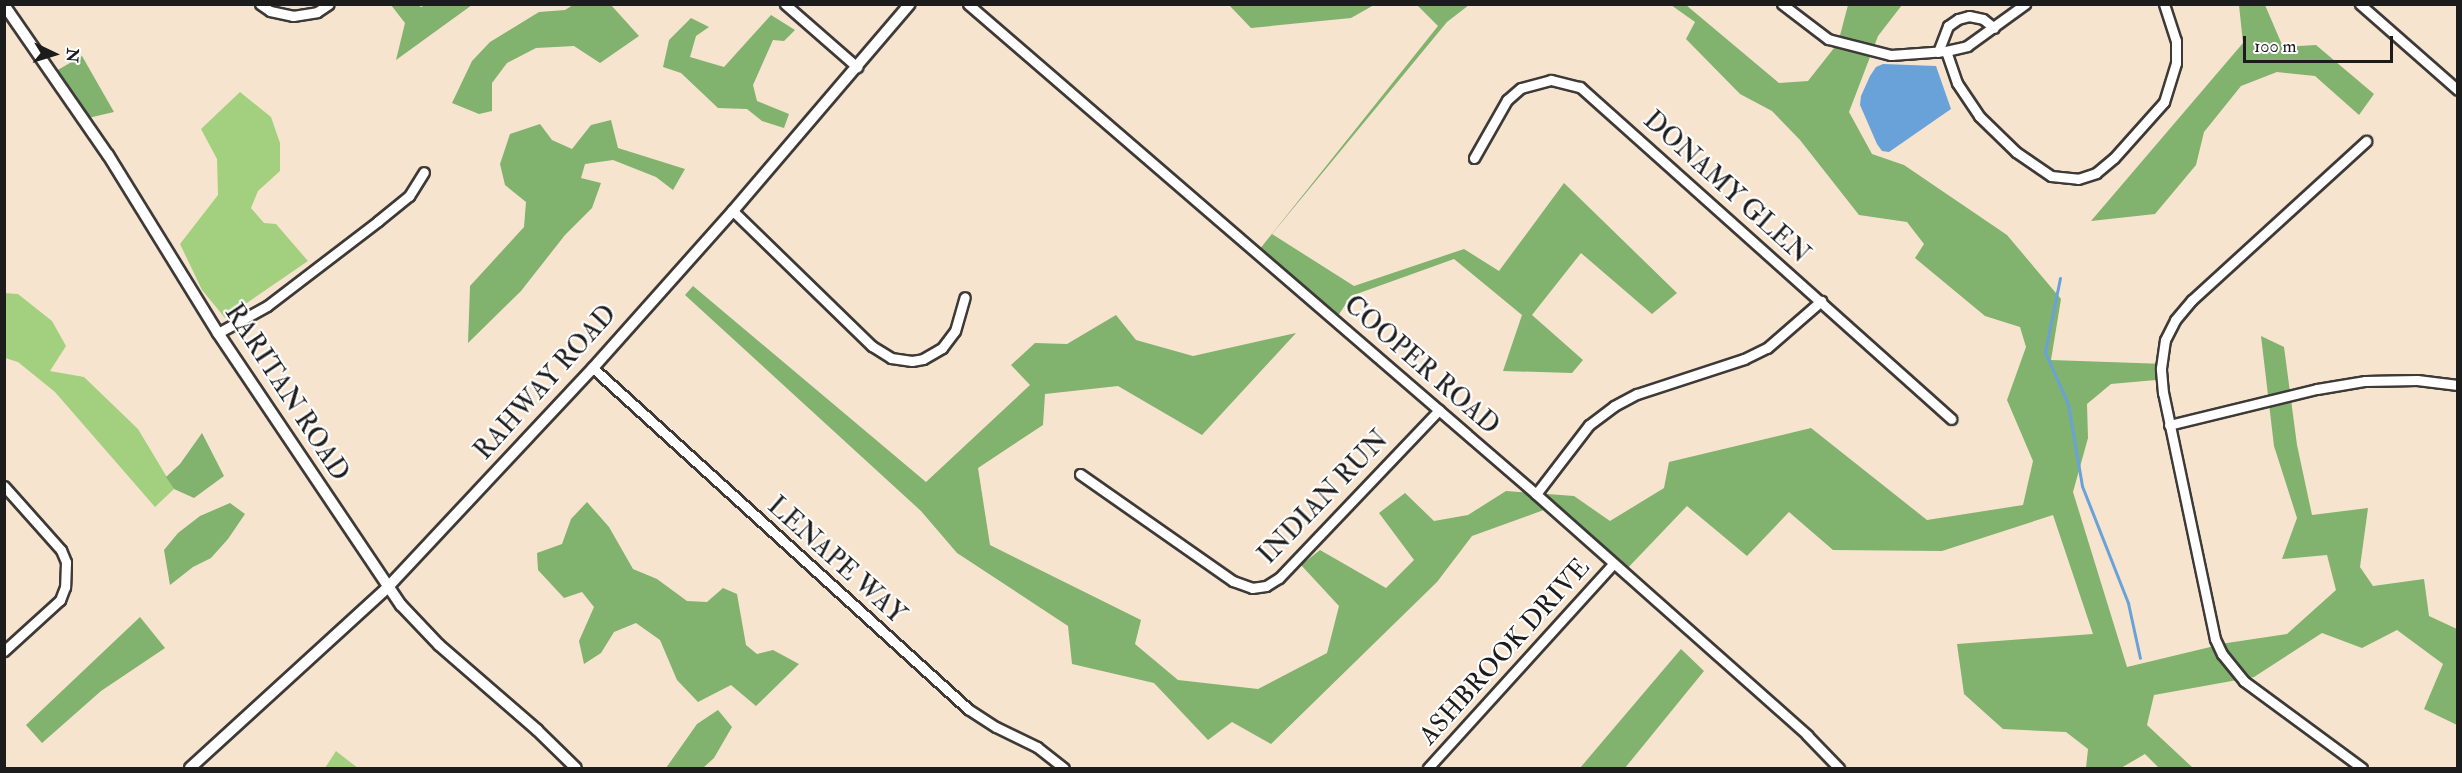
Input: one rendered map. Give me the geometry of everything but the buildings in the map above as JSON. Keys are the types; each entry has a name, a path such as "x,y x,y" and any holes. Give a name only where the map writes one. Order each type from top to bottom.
{"street":[{"path":"260,4 270,11 293,16 317,12 329,4"},
{"path":"785,4 856,67"},
{"name":"RAHWAY ROAD","path":"190,768 388,587 593,368 733,210 910,4"},
{"name":"COOPER ROAD","path":"969,4 1536,494 1807,735 1839,768"},
{"path":"1782,4 1828,39 1883,55 1942,51 1967,46 2025,4"},
{"path":"1994,28 1983,19 1969,16 1958,19 1948,26 1942,51 1957,83 1987,124 2016,152 2051,176 2078,179 2096,173 2114,158 2164,102 2176,63 2176,41 2164,4"},
{"path":"2360,4 2457,90"},
{"name":"RARITAN ROAD","path":"4,5 125,181 218,333 401,605 439,645 537,730 576,768"},
{"name":"DONAMY GLEN","path":"1474,158 1507,100 1521,88 1551,80 1574,85 1590,94 1951,419"},
{"path":"2362,768 2244,681 2222,654 2215,639 2169,425 2161,368 2165,340 2175,320 2192,300 2366,141"},
{"path":"218,333 267,306 410,196 424,172"},
{"path":"733,210 872,346 891,358 912,361 923,359 942,348 955,331 965,297"},
{"path":"1536,494 1588,425 1614,406 1637,394 1744,359 1767,348 1821,301"},
{"name":"LENAPE WAY","path":"593,368 968,709 996,727 1037,747 1064,768"},
{"path":"2169,425 2317,389 2365,381 2417,380 2457,385"},
{"name":"INDIAN RUN","path":"1080,474 1233,581 1252,588 1266,586 1279,578 1439,410"},
{"path":"4,486 61,550 66,562 65,587 60,600 4,651"},
{"name":"ASHBROOK DRIVE","path":"1428,768 1613,564"}],"green space":[{"path":"391,5 421,7 426,5 472,5 396,60 405,23"},
{"path":"573,5 611,5 639,36 600,63 574,46 536,48 507,63 492,83 492,111 479,114 452,103 472,61 490,42 539,12 565,10"},
{"path":"1229,5 1374,5 1351,18 1251,28"},
{"path":"1417,5 1469,5 1447,22 1272,234 1354,286 1464,249 1499,271 1564,183 1677,293 1652,314 1581,253 1532,315 1583,360 1572,373 1503,371 1522,315 1454,259 1351,296 1334,322 1255,255 1438,26"},
{"path":"1671,5 1686,5 1779,83 1808,81 1838,43 1848,5 1902,5 1878,36 1849,112 1872,154 1904,165 2007,235 2061,299 2051,360 2165,364 2167,379 2111,384 2087,404 2088,438 2073,492 2127,667 2227,643 2287,634 2336,590 2327,555 2282,559 2297,518 2274,446 2261,336 2284,347 2297,445 2312,515 2368,508 2360,567 2373,586 2424,579 2429,616 2457,629 2457,725 2424,709 2443,664 2397,630 2362,648 2322,633 2254,677 2154,695 2147,725 2193,768 2159,768 2145,754 2121,768 2086,768 2088,749 2066,732 2003,729 1964,694 1957,644 2093,634 2053,515 1942,551 1833,550 1789,512 1747,556 1687,506 1623,573 1552,507 1472,536 1437,582 1271,744 1232,722 1208,740 1154,683 1072,664 1068,626 957,553 921,511 685,295 693,286 926,482 1030,385 1011,365 1035,343 1067,344 1116,315 1136,340 1193,356 1296,333 1202,435 1118,386 1045,394 1043,425 978,468 990,545 1141,620 1135,644 1178,680 1258,689 1327,653 1339,606 1301,565 1320,550 1386,588 1414,560 1379,513 1405,493 1434,521 1468,515 1506,491 1574,496 1610,521 1664,488 1669,462 1811,428 1927,520 2023,505 2033,461 2007,400 2026,347 2020,327 1985,316 1915,258 1924,244 1907,222 1859,215 1800,140 1772,111 1740,94 1686,39 1695,22"},
{"path":"2239,5 2265,5 2283,47 2316,45 2374,94 2359,115 2315,76 2277,72 2241,86 2204,132 2196,165 2155,214 2091,221 2243,43"},
{"path":"771,15 795,30 784,41 773,40 753,85 757,101 789,114 784,128 762,121 747,109 718,108 681,73 663,67 669,40 691,18 709,27 696,36 690,57 724,67"},
{"path":"82,56 114,112 88,118 56,71"},
{"path":"240,92 271,117 280,143 280,171 258,191 251,208 264,223 276,224 308,261 225,318 202,290 180,244 218,195 217,159 201,129"},
{"path":"611,120 618,148 685,169 673,190 656,177 613,160 585,164 581,178 601,183 592,208 565,235 521,291 468,343 470,286 524,227 526,202 505,185 500,164 510,134 540,124 552,140 572,149 591,125"},
{"path":"4,293 18,294 52,321 66,346 50,371 84,377 138,429 174,489 155,507 55,392 18,362 5,358"},
{"path":"202,433 224,476 194,498 174,489 166,477 180,464"},
{"path":"587,502 609,527 633,569 657,579 687,601 707,602 723,588 737,594 746,645 757,654 773,650 799,664 756,706 731,685 698,702 677,680 660,640 636,623 614,632 601,653 584,664 579,641 594,607 582,592 564,598 538,570 537,553 562,544 571,519"},
{"path":"230,503 245,514 228,539 211,558 193,567 170,585 164,550 178,533 200,516"},
{"path":"140,617 165,648 101,691 42,743 26,725"},
{"path":"1681,649 1704,671 1625,768 1580,768"},
{"path":"718,710 732,727 714,758 703,768 666,768 697,724"},
{"path":"336,751 350,762 358,768 325,768"}],"water":[{"path":"1883,64 1936,66 1951,109 1889,152 1882,151 1877,144 1860,105 1861,96 1870,76 1876,67"}],"waterway":[{"path":"2060,278 2045,352 2068,404 2082,486 2128,603 2140,658"}]}
